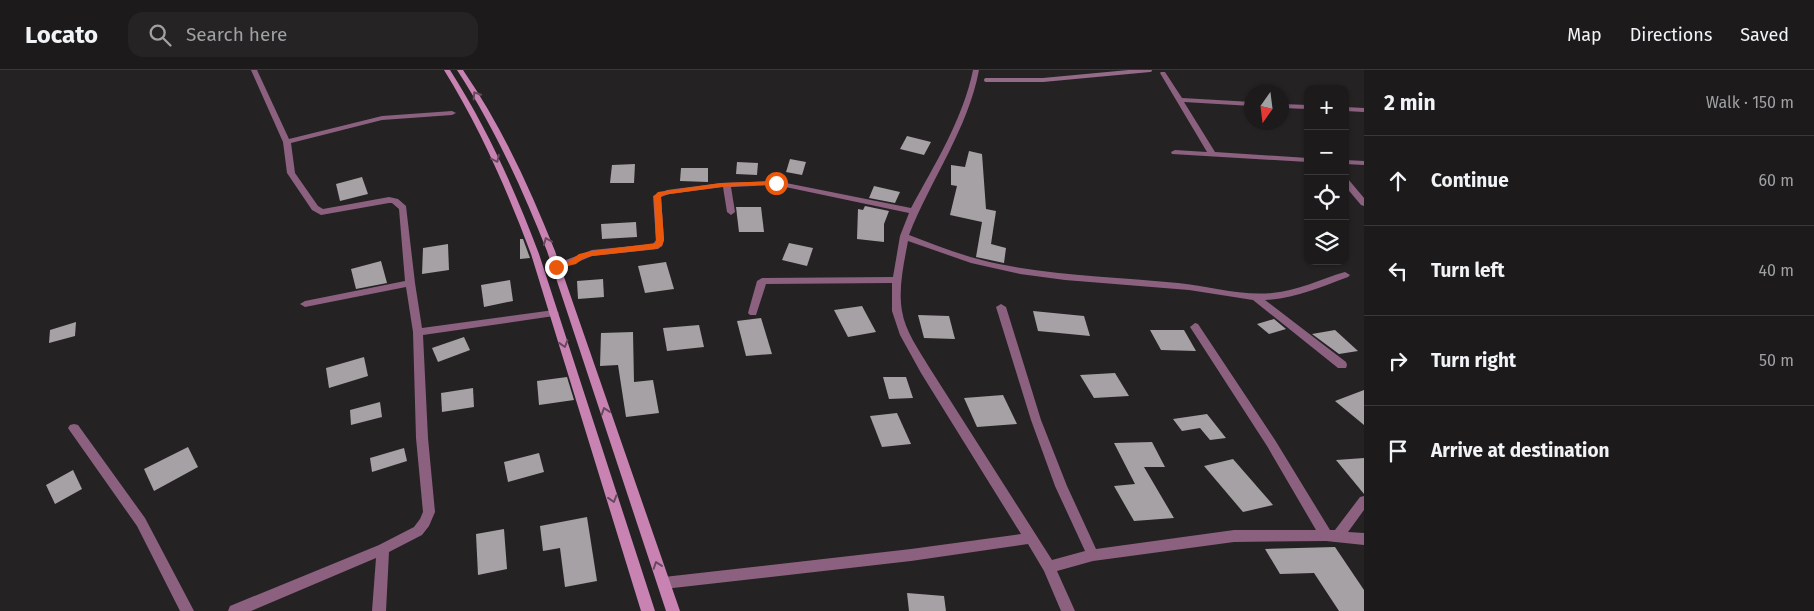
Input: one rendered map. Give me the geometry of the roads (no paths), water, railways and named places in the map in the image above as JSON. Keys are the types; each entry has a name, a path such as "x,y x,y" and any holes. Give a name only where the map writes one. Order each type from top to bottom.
{"main road":[{"path":"447,70 469,106 502,171 535,254 648,611"},
{"path":"460,70 498,133 515,168 556,267 673,611"}],"street":[{"path":"234,611 383,549 418,531 425,522 429,512 422,438 418,332 410,284 403,208 400,203 395,201 380,200 330,212 317,210 291,173 287,142 254,70"},
{"path":"976,70 972,91 950,144 914,211 904,236 897,280 897,311 905,335 925,370 1049,567 1068,611"},
{"path":"1163,74 1212,154"},
{"path":"1179,100 1244,104"},
{"path":"1289,106 1304,107"},
{"path":"1349,109 1364,110"},
{"path":"287,142 382,118 452,113"},
{"path":"1175,152 1304,160"},
{"path":"1349,162 1364,163"},
{"path":"556,267 573,262 582,256 592,253 659,244 657,196 667,192 727,185 784,184 914,211"},
{"path":"727,185 731,212"},
{"path":"1349,186 1364,203"},
{"path":"904,236 962,257 997,267 1110,282 1182,286 1255,298 1303,290 1345,275"},
{"path":"753,313 762,281 798,279 897,280"},
{"path":"305,304 410,284"},
{"path":"1255,298 1342,364"},
{"path":"1001,307 1036,420 1061,486 1094,555"},
{"path":"418,332 554,313"},
{"path":"1196,327 1332,535"},
{"path":"74,428 141,522 187,611"},
{"path":"1332,535 1364,501"},
{"path":"1049,567 1094,555 1234,536 1332,535 1364,539"},
{"path":"664,583 911,555 1032,538"},
{"path":"379,611 383,549"}],"waterway":[{"path":"986,80 1043,80 1150,70"}]}
